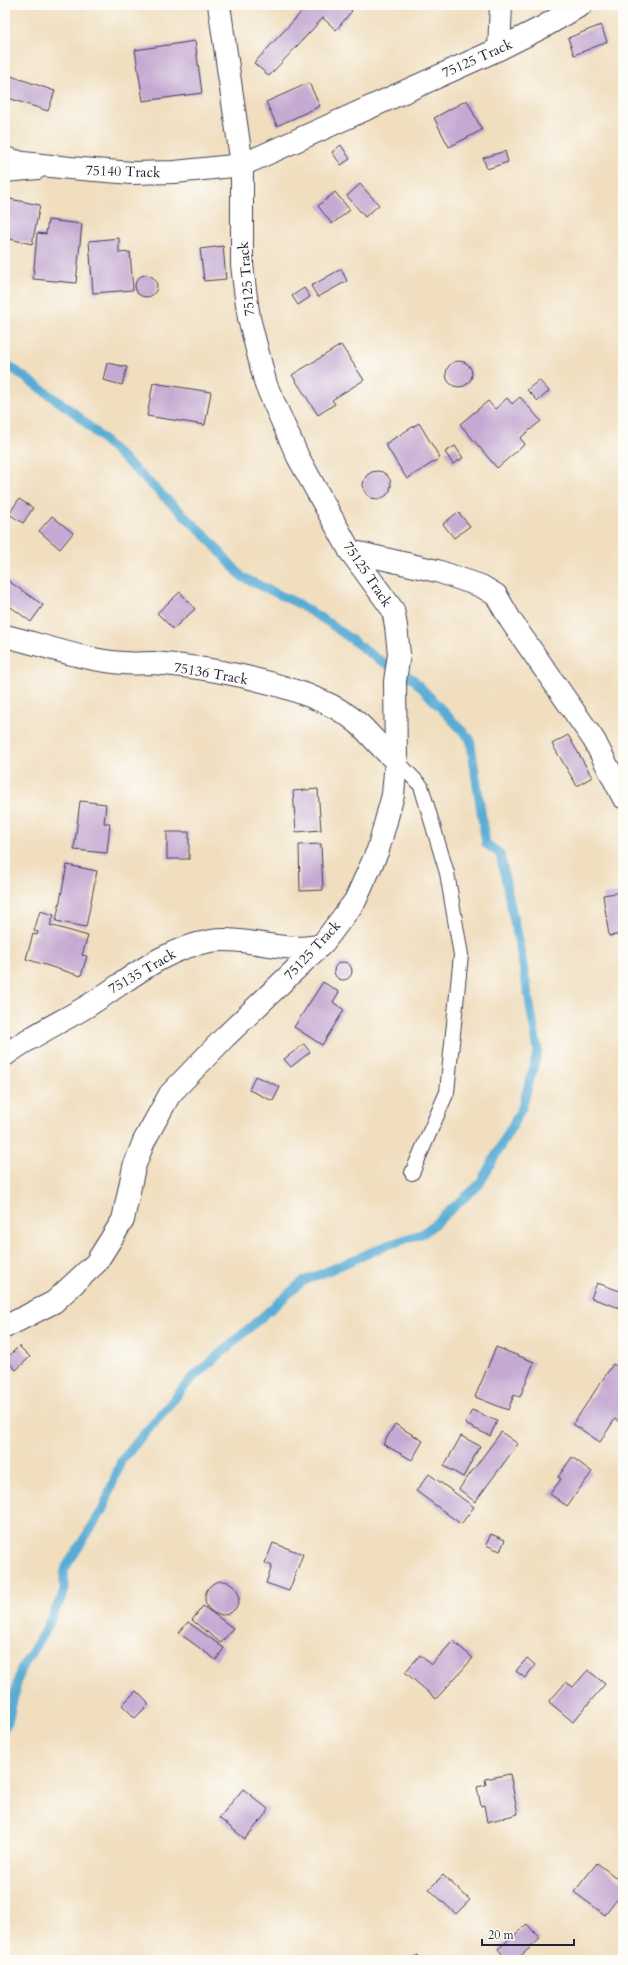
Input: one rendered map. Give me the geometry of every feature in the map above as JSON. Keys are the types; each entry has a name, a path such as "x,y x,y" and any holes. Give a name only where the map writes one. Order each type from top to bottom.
{"street":[{"path":"219,5 242,165"},
{"path":"499,49 501,5"},
{"name":"75125 Track","path":"5,1327 54,1302 96,1263 123,1220 134,1168 144,1141 170,1094 225,1037 320,946 355,902 378,850 393,795 396,760 395,681 399,654 393,610 363,571 350,551 298,457 266,385 249,318 242,265 242,165 499,49 543,27 581,5"},
{"name":"75140 Track","path":"5,158 23,163 132,173 175,172 242,165"},
{"path":"350,551 437,571 482,586 496,595 511,621 594,740 623,797"},
{"name":"75136 Track","path":"5,636 67,654 122,663 152,663 195,667 291,689 324,702 346,715 367,731 387,754 396,760"},
{"name":"75135 Track","path":"5,1055 28,1038 87,1006 160,958 184,947 212,941 296,948 320,946"}],"lane":[{"path":"5,175 70,168"},
{"path":"396,760 421,786 447,872 461,955 447,1092 412,1173"}],"building":[{"path":"308,5 345,5 352,11 336,30 323,18 269,76 254,63"},
{"path":"601,25 607,42 574,55 568,38"},
{"path":"195,41 202,93 143,101 135,50"},
{"path":"5,74 55,91 48,111 5,97"},
{"path":"309,83 320,106 277,126 266,102"},
{"path":"467,100 482,130 449,147 434,118"},
{"path":"341,145 350,159 341,165 332,152"},
{"path":"505,151 508,162 487,169 483,158"},
{"path":"360,184 379,205 365,217 347,196"},
{"path":"335,192 350,210 332,224 318,206"},
{"path":"5,198 40,205 32,244 5,238"},
{"path":"48,220 82,224 76,283 33,279 37,233 46,234"},
{"path":"119,238 119,253 130,252 133,290 93,293 89,241"},
{"path":"223,246 226,279 204,281 200,249"},
{"path":"341,269 347,281 318,297 311,286"},
{"path":"146,275 154,278 157,286 154,294 146,297 138,294 135,286 138,278"},
{"path":"304,288 310,297 298,305 292,296"},
{"path":"341,345 364,380 332,400 335,404 318,415 292,375"},
{"path":"459,361 468,365 472,374 468,383 459,387 450,383 446,374 450,365"},
{"path":"107,363 127,367 122,385 103,380"},
{"path":"539,380 549,391 538,401 527,390"},
{"path":"153,383 211,392 205,425 147,416"},
{"path":"520,397 541,421 520,438 525,444 497,468 460,424 488,401 495,409 507,398 512,404"},
{"path":"419,423 440,458 407,479 385,444"},
{"path":"455,446 463,458 453,464 445,452"},
{"path":"377,471 383,472 387,475 390,479 390,491 387,495 383,498 377,499 371,498 367,495 364,491 363,485 364,479 367,475 371,472"},
{"path":"19,499 33,508 23,523 9,514"},
{"path":"458,512 470,526 454,538 443,524"},
{"path":"52,516 73,533 60,549 39,531"},
{"path":"7,580 43,605 31,622 11,607 5,615 5,583"},
{"path":"180,592 195,609 173,629 157,613"},
{"path":"568,735 592,777 577,786 552,744"},
{"path":"318,789 321,830 296,832 293,791"},
{"path":"80,801 106,804 104,823 110,823 107,853 74,850"},
{"path":"167,832 189,832 189,859 167,859"},
{"path":"321,844 323,890 300,891 299,845"},
{"path":"67,865 97,871 86,927 56,921"},
{"path":"623,892 623,934 609,936 603,895"},
{"path":"40,911 54,915 50,925 88,936 82,955 87,956 81,976 26,959 33,934 37,935 38,932 34,931"},
{"path":"343,962 349,965 352,971 349,977 343,980 337,977 334,971 337,965"},
{"path":"323,982 339,992 333,1002 344,1010 322,1045 294,1027"},
{"path":"304,1044 310,1052 291,1067 284,1059"},
{"path":"255,1076 280,1087 273,1101 249,1090"},
{"path":"597,1283 623,1292 623,1309 591,1298"},
{"path":"19,1346 30,1357 16,1370 6,1359"},
{"path":"496,1347 534,1362 520,1397 514,1395 508,1410 475,1397"},
{"path":"613,1364 623,1370 623,1424 615,1419 600,1442 573,1424"},
{"path":"472,1410 497,1421 490,1436 465,1424"},
{"path":"395,1424 423,1441 412,1460 383,1444"},
{"path":"501,1432 518,1444 475,1502 459,1489"},
{"path":"461,1436 480,1446 463,1477 444,1466"},
{"path":"572,1457 592,1472 567,1506 550,1494 561,1479 558,1477"},
{"path":"429,1474 474,1507 461,1524 416,1491"},
{"path":"491,1534 505,1540 500,1551 486,1545"},
{"path":"273,1543 303,1554 289,1591 266,1583 272,1566 265,1563"},
{"path":"222,1581 234,1586 239,1598 234,1610 222,1615 210,1610 205,1598 210,1586"},
{"path":"203,1606 233,1628 221,1643 192,1620"},
{"path":"188,1622 224,1648 216,1660 179,1633"},
{"path":"453,1641 473,1658 436,1699 405,1672 420,1655 431,1665"},
{"path":"527,1658 535,1665 525,1678 516,1671"},
{"path":"588,1670 605,1684 573,1722 549,1702 566,1682 573,1687"},
{"path":"136,1691 149,1704 135,1718 122,1705"},
{"path":"510,1774 518,1814 487,1822 484,1805 481,1806 477,1787 486,1785 485,1779"},
{"path":"243,1789 269,1810 245,1839 219,1818"},
{"path":"597,1863 623,1883 623,1892 605,1915 574,1892"},
{"path":"443,1875 470,1900 456,1914 429,1889"},
{"path":"527,1924 540,1939 516,1960 507,1960 498,1949"},
{"path":"418,1955 421,1960 409,1960"}],"waterway":[{"path":"5,363 76,414 205,535 242,577 297,603 329,623 376,658 413,679 470,739 486,844 500,854 521,954 538,1051 522,1108 479,1185 424,1233 388,1245 302,1282 191,1379 121,1461 103,1509 64,1570 64,1592 46,1629 20,1671 8,1722 5,1727"}]}
